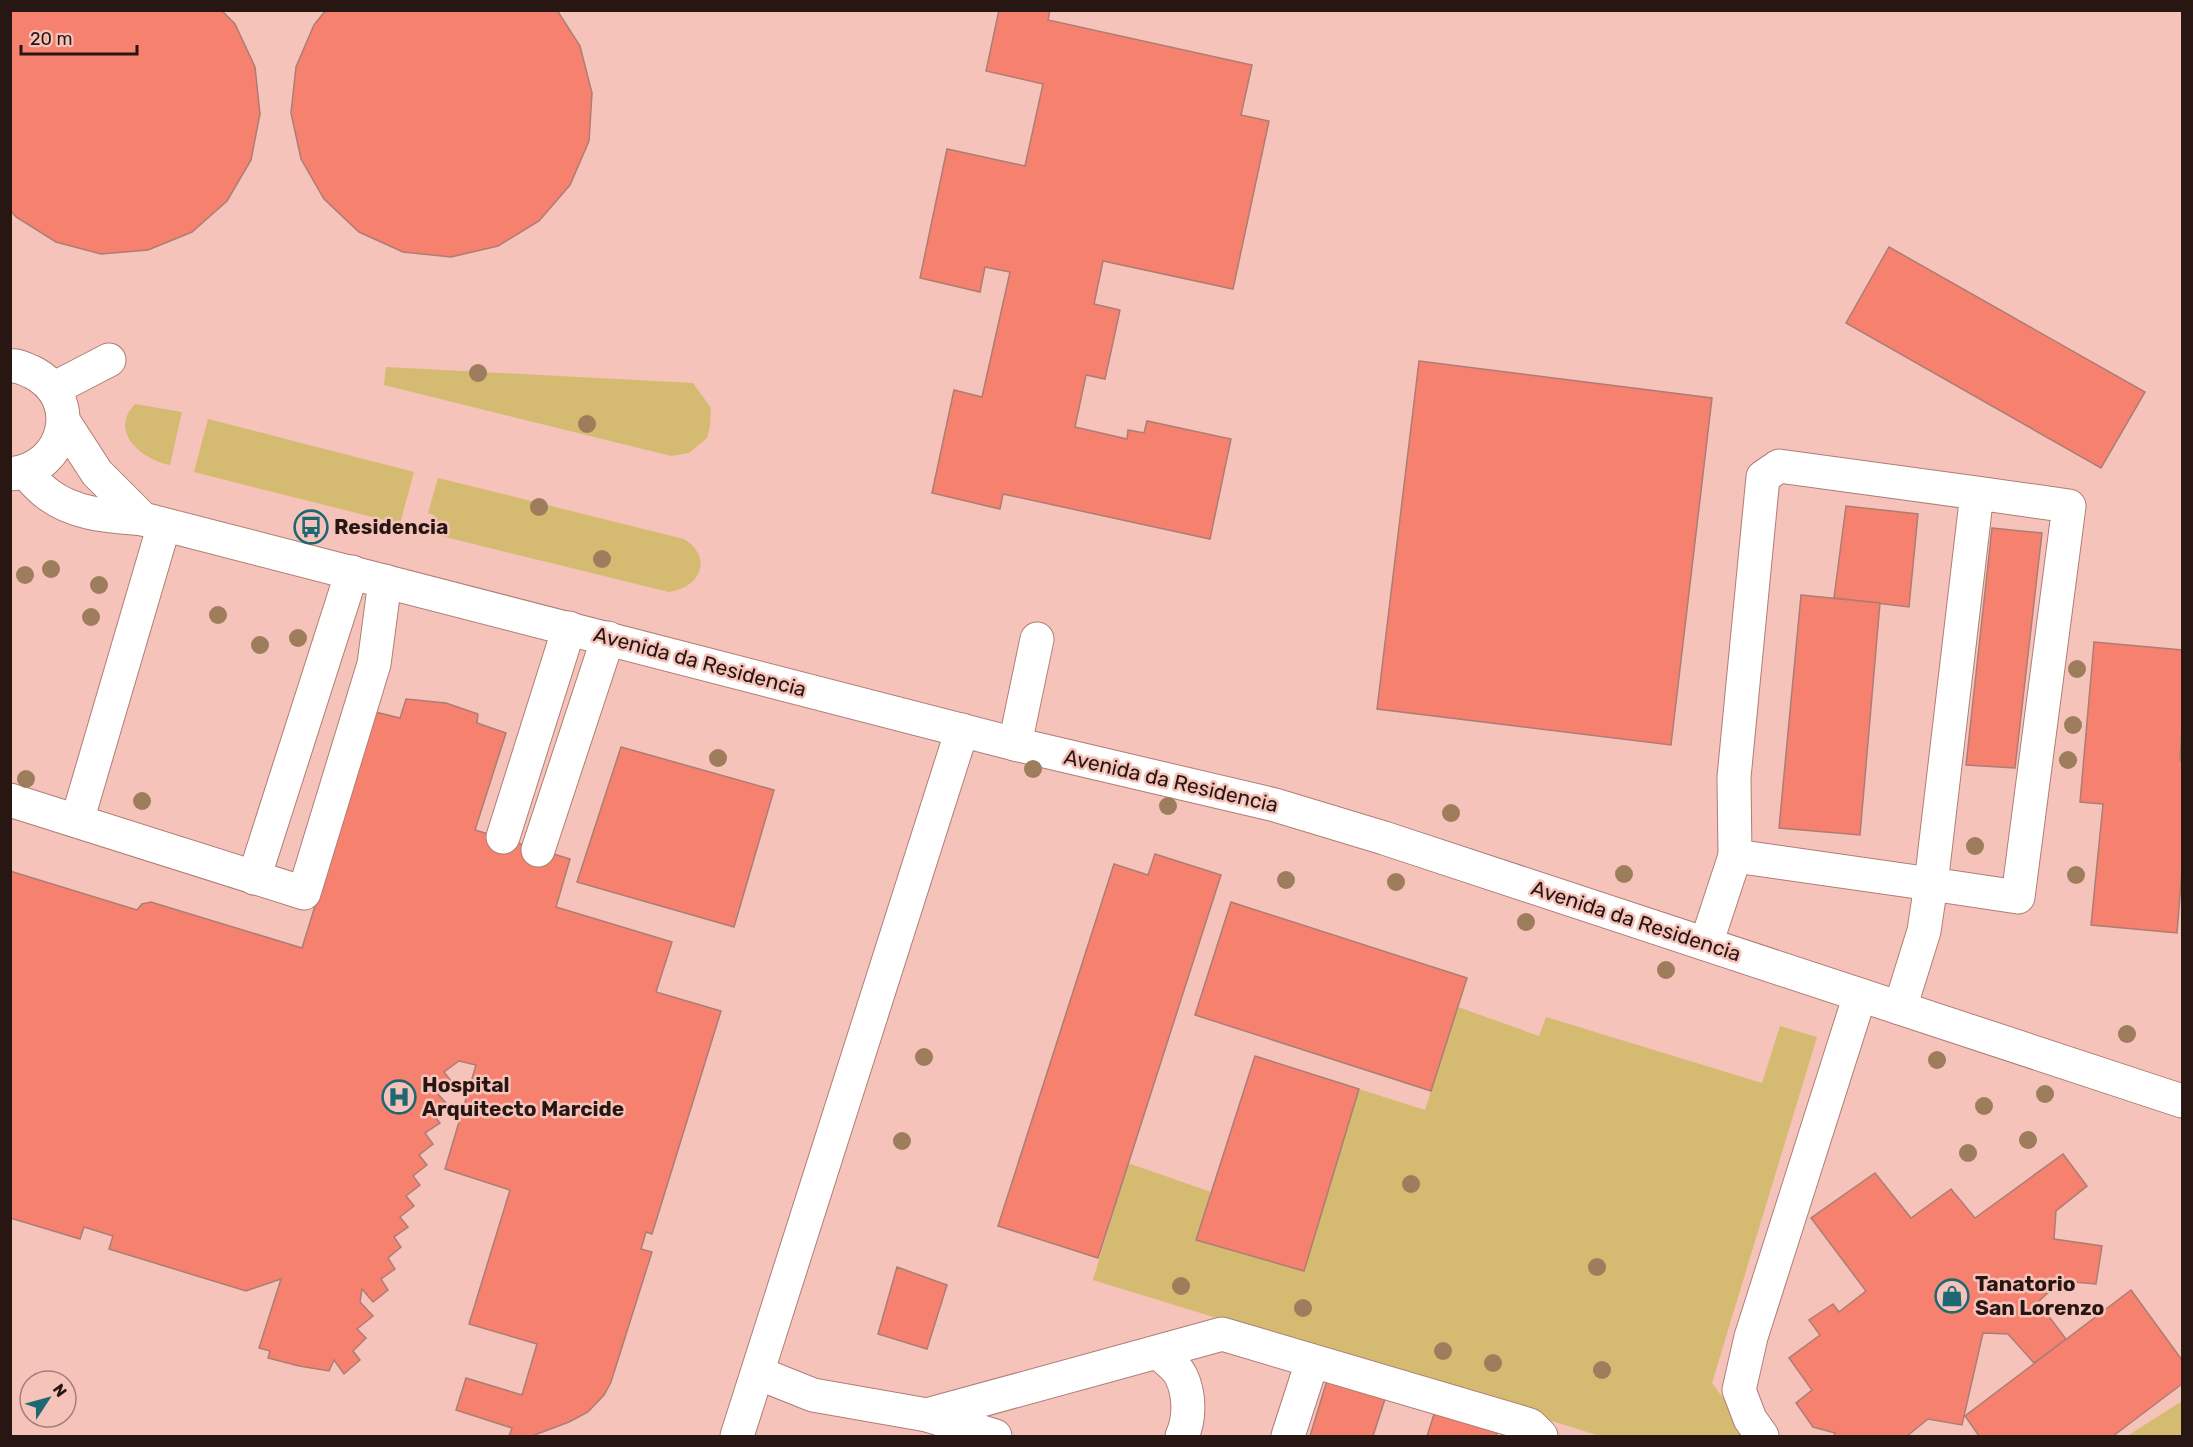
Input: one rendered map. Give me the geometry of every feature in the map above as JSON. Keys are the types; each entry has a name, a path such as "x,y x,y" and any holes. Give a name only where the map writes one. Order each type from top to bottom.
{"street":[{"path":"53,389 109,360"},
{"path":"13,362 40,376 53,389 61,405 64,422 97,473 153,522 77,821"},
{"path":"18,473 46,460 57,445 64,422"},
{"path":"1706,944 1735,855 1734,777 1763,477 1779,466 2069,506 2018,897 1735,855"},
{"name":"Avenida da Residencia","path":"18,473 49,495 73,508 101,515 153,522 1015,744 1275,805 1384,838 2182,1101"},
{"path":"1900,1008 1924,931 1977,493"},
{"path":"254,878 352,572"},
{"path":"10,800 304,893 374,664 386,581"},
{"path":"503,837 569,628"},
{"path":"538,850 608,638"},
{"path":"1015,744 1037,639"},
{"path":"737,1437 962,730"},
{"path":"1762,1437 1750,1419 1739,1390 1751,1337 1860,995"},
{"path":"927,1415 1222,1334 1530,1425 1541,1437"},
{"path":"1158,1352 1181,1374 1187,1398 1188,1424 1182,1437"},
{"path":"1288,1437 1312,1362"},
{"path":"758,1372 813,1395 927,1415 995,1437"}],"shaded area":[{"path":"386,367 693,383 711,408 710,426 707,438 689,453 671,456 384,385"},
{"path":"135,404 182,412 170,465 153,460 131,442 125,425 128,414"},
{"path":"208,419 414,472 400,524 194,472"},
{"path":"438,478 684,539 699,555 701,563 699,571 689,585 669,592 429,533 434,515 428,513"},
{"path":"1458,1007 1539,1036 1546,1017 1762,1083 1780,1026 1817,1037 1712,1383 1751,1436 1600,1436 1093,1280 1128,1163 1211,1192 1196,1240 1304,1271 1359,1089 1425,1110"},
{"path":"2182,1401 2182,1436 2127,1436"}],"building":[{"path":"10,10 221,10 235,24 255,67 260,114 251,160 227,201 192,232 148,250 101,254 56,242 16,217 10,210"},
{"path":"326,10 557,10 580,46 592,93 589,141 570,185 539,221 498,246 451,257 403,252 359,232 324,199 301,159 291,113 296,67 314,25"},
{"path":"999,10 1050,10 1048,20 1252,65 1241,115 1269,121 1233,289 1103,261 1094,304 1120,310 1105,379 1086,375 1075,427 1127,439 1128,430 1144,433 1147,421 1231,439 1210,539 1003,494 1000,509 932,493 954,390 982,397 1010,272 985,267 980,292 920,278 947,149 1025,166 1043,84 986,71"},
{"path":"1889,247 2145,392 2101,468 1846,323"},
{"path":"1419,361 1712,398 1671,745 1377,709"},
{"path":"1846,506 1918,514 1909,607 1834,598"},
{"path":"1992,528 2042,533 2015,768 1966,765"},
{"path":"1801,595 1880,603 1860,835 1779,828"},
{"path":"2094,642 2182,650 2180,760 2182,760 2182,870 2177,933 2091,925 2103,804 2080,802"},
{"path":"406,699 446,703 478,714 477,723 506,733 475,830 570,859 556,907 672,942 656,992 721,1011 652,1234 646,1232 641,1249 652,1252 611,1382 604,1395 588,1412 532,1436 509,1436 512,1428 456,1410 466,1378 522,1395 537,1344 469,1324 510,1190 445,1169 476,1065 459,1061 444,1072 452,1082 437,1093 446,1103 432,1113 440,1123 425,1133 433,1144 419,1155 427,1165 413,1176 420,1185 406,1196 414,1206 400,1217 408,1227 394,1237 401,1247 388,1258 395,1269 381,1279 388,1290 373,1302 362,1289 360,1302 373,1316 357,1329 366,1338 353,1351 360,1360 344,1374 334,1360 329,1371 268,1358 270,1351 259,1348 281,1279 246,1291 109,1249 113,1236 84,1227 80,1239 10,1218 10,871 137,910 142,904 151,902 302,948 375,712 400,718"},
{"path":"621,747 774,790 734,927 577,882"},
{"path":"1155,854 1221,875 1098,1258 998,1226 1114,864 1148,875"},
{"path":"1231,902 1467,978 1431,1091 1195,1015"},
{"path":"1255,1056 1359,1089 1304,1271 1196,1240"},
{"name":"Tanatorio San Lorenzo","path":"2063,1154 2087,1186 2056,1211 2054,1239 2102,1246 2096,1284 2061,1281 2038,1302 2066,1339 2034,1363 2008,1334 1983,1333 1962,1425 1928,1419 1907,1436 1834,1436 1835,1433 1813,1427 1796,1403 1812,1390 1789,1358 1820,1335 1809,1320 1833,1304 1839,1312 1866,1291 1811,1218 1875,1173 1911,1218 1951,1189 1975,1218"},
{"path":"897,1267 947,1285 927,1349 878,1334"},
{"path":"2131,1290 2182,1360 2182,1384 2113,1436 1979,1436 1965,1416"},
{"path":"1328,1377 1386,1396 1373,1436 1310,1436"},
{"path":"1436,1408 1499,1428 1496,1436 1427,1436"}],"place":[{"name":"Residencia","path":"311,527"},
{"name":"Hospital Arquitecto Marcide","path":"399,1097"},
{"name":"Tanatorio San Lorenzo","path":"1952,1296"}]}
